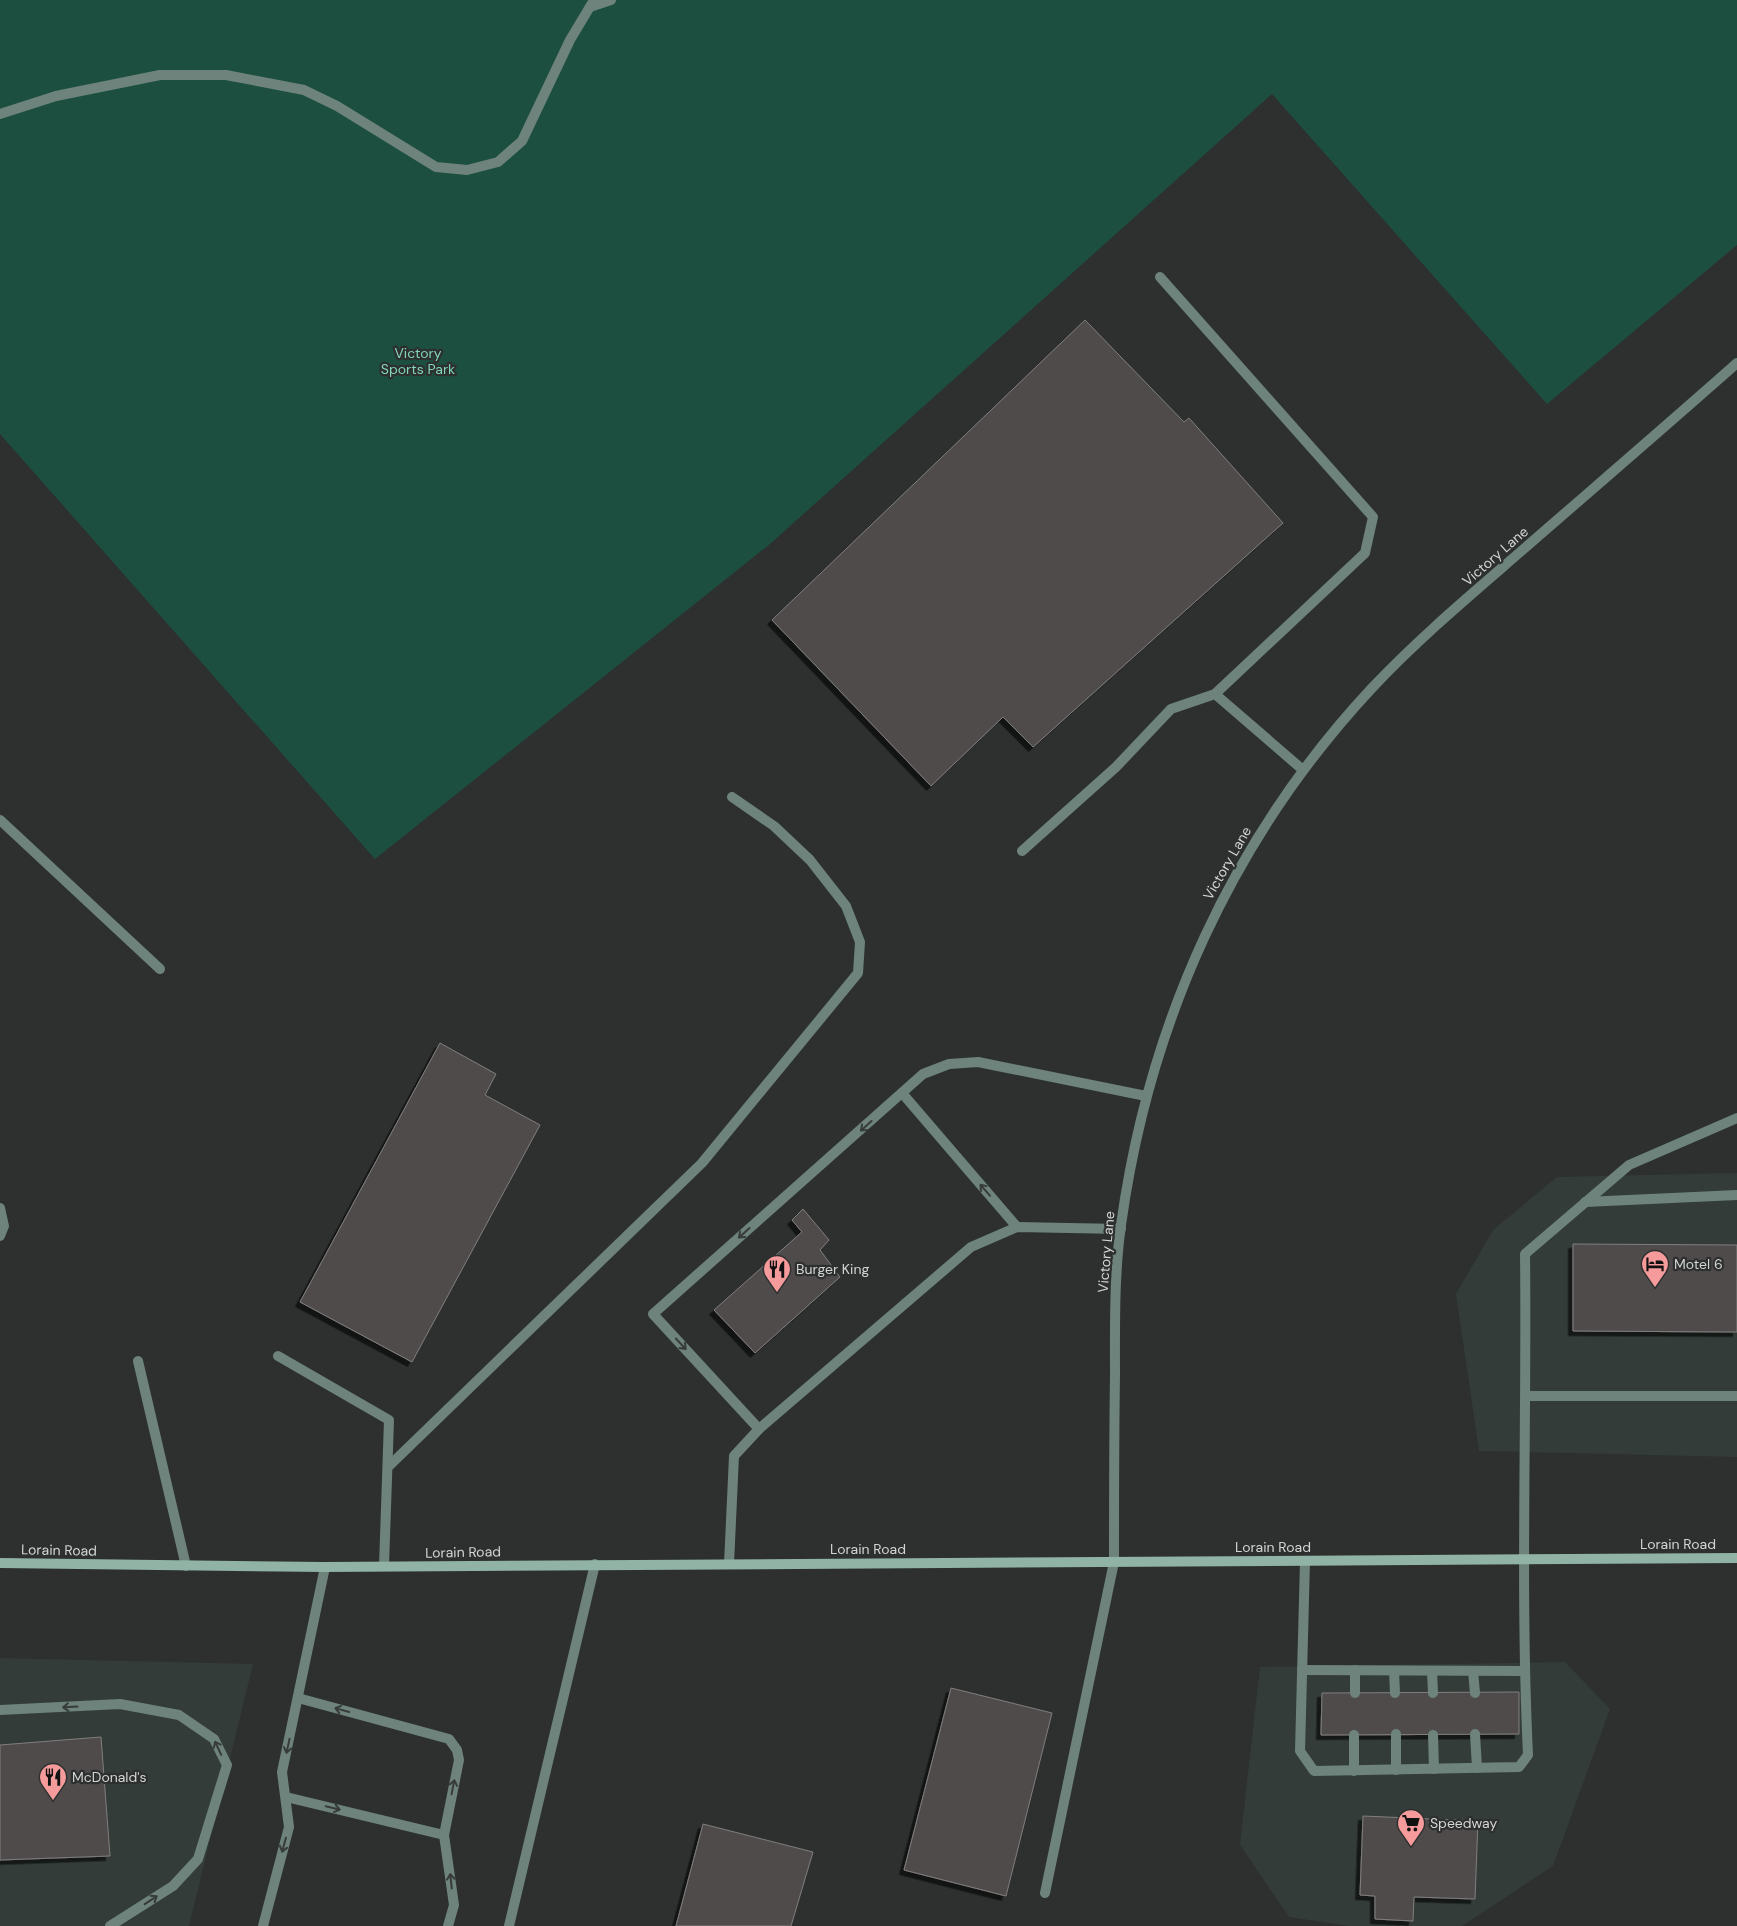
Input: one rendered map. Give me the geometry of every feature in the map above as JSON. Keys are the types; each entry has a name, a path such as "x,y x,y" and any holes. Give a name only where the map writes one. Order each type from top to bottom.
{"main road":[{"name":"Lorain Road","path":"0,1563 324,1567 1737,1558"}],"street":[{"path":"0,114 56,96 160,76 226,75 304,90 337,106 436,167 467,170 498,162 513,151 522,141 570,40 592,4 611,0"},
{"path":"1022,851 1116,766 1171,709 1214,694 1365,553 1373,517 1160,277"},
{"name":"Victory Lane","path":"1044,1893 1114,1562 1115,1324 1121,1229 1128,1182 1146,1096 1180,991 1199,945 1249,851 1275,809 1304,770 1370,690 1405,654 1737,363"},
{"path":"1214,694 1304,770"},
{"path":"388,1466 702,1163 858,973 860,942 846,906 810,860 774,826 732,797"},
{"path":"0,820 160,969"},
{"path":"759,1428 653,1314 923,1074 949,1064 978,1062 1146,1096"},
{"path":"902,1093 1017,1227"},
{"path":"1305,1561 1300,1751 1314,1771 1519,1767 1528,1755 1522,1560 1527,1396 1525,1254 1629,1165 1737,1118"},
{"path":"1585,1202 1737,1196"},
{"path":"0,1208 4,1226 0,1236"},
{"path":"728,1564 734,1456 759,1428 970,1247 1017,1227 1121,1229"},
{"path":"278,1356 389,1420 384,1566"},
{"path":"138,1361 186,1566"},
{"path":"1527,1396 1737,1396"},
{"path":"509,1926 595,1564"},
{"path":"263,1926 289,1827 282,1772 324,1567"},
{"path":"1302,1670 1524,1671"},
{"path":"1355,1670 1355,1693"},
{"path":"1394,1670 1395,1693"},
{"path":"1432,1671 1433,1693"},
{"path":"1473,1671 1474,1693"},
{"path":"298,1698 449,1739 457,1750 458,1760 444,1835 454,1905 448,1926"},
{"path":"0,1710 120,1704 179,1715 214,1739 226,1765 198,1859 174,1886 110,1926"},
{"path":"1396,1734 1396,1770"},
{"path":"1433,1734 1434,1769"},
{"path":"1475,1734 1477,1768"},
{"path":"1354,1735 1354,1771"},
{"path":"286,1797 444,1835"}],"shaded area":[{"path":"1737,1173 1737,1457 1479,1451 1456,1294 1493,1230 1557,1177"},
{"path":"0,1658 253,1664 189,1926 0,1926"},
{"path":"1565,1662 1610,1709 1553,1866 1462,1926 1349,1926 1289,1917 1240,1845 1260,1667"}],"green space":[{"name":"Victory Sports Park","path":"0,0 1737,0 1737,245 1547,404 1272,94 770,544 375,859 0,434"}],"building":[{"path":"1085,320 1184,422 1189,418 1283,523 1033,747 1003,717 931,786 772,620"},
{"path":"440,1043 496,1074 485,1095 540,1125 412,1362 300,1302"},
{"name":"Burger King","path":"803,1209 829,1240 820,1250 840,1277 755,1353 714,1310 802,1232 792,1220"},
{"name":"Motel 6","path":"1573,1244 1737,1245 1737,1332 1573,1331"},
{"path":"951,1688 1052,1713 1006,1896 904,1870"},
{"path":"1519,1692 1519,1734 1321,1735 1322,1693"},
{"name":"McDonald's","path":"101,1737 110,1856 0,1860 0,1745"},
{"path":"1363,1816 1478,1821 1475,1899 1414,1897 1413,1921 1375,1919 1375,1896 1360,1895"},
{"path":"703,1824 813,1852 791,1926 676,1926"}],"place":[{"name":"Motel 6","path":"1655,1288"},
{"name":"Burger King","path":"777,1293"},
{"name":"McDonald's","path":"53,1801"},
{"name":"Speedway","path":"1411,1847"}]}
